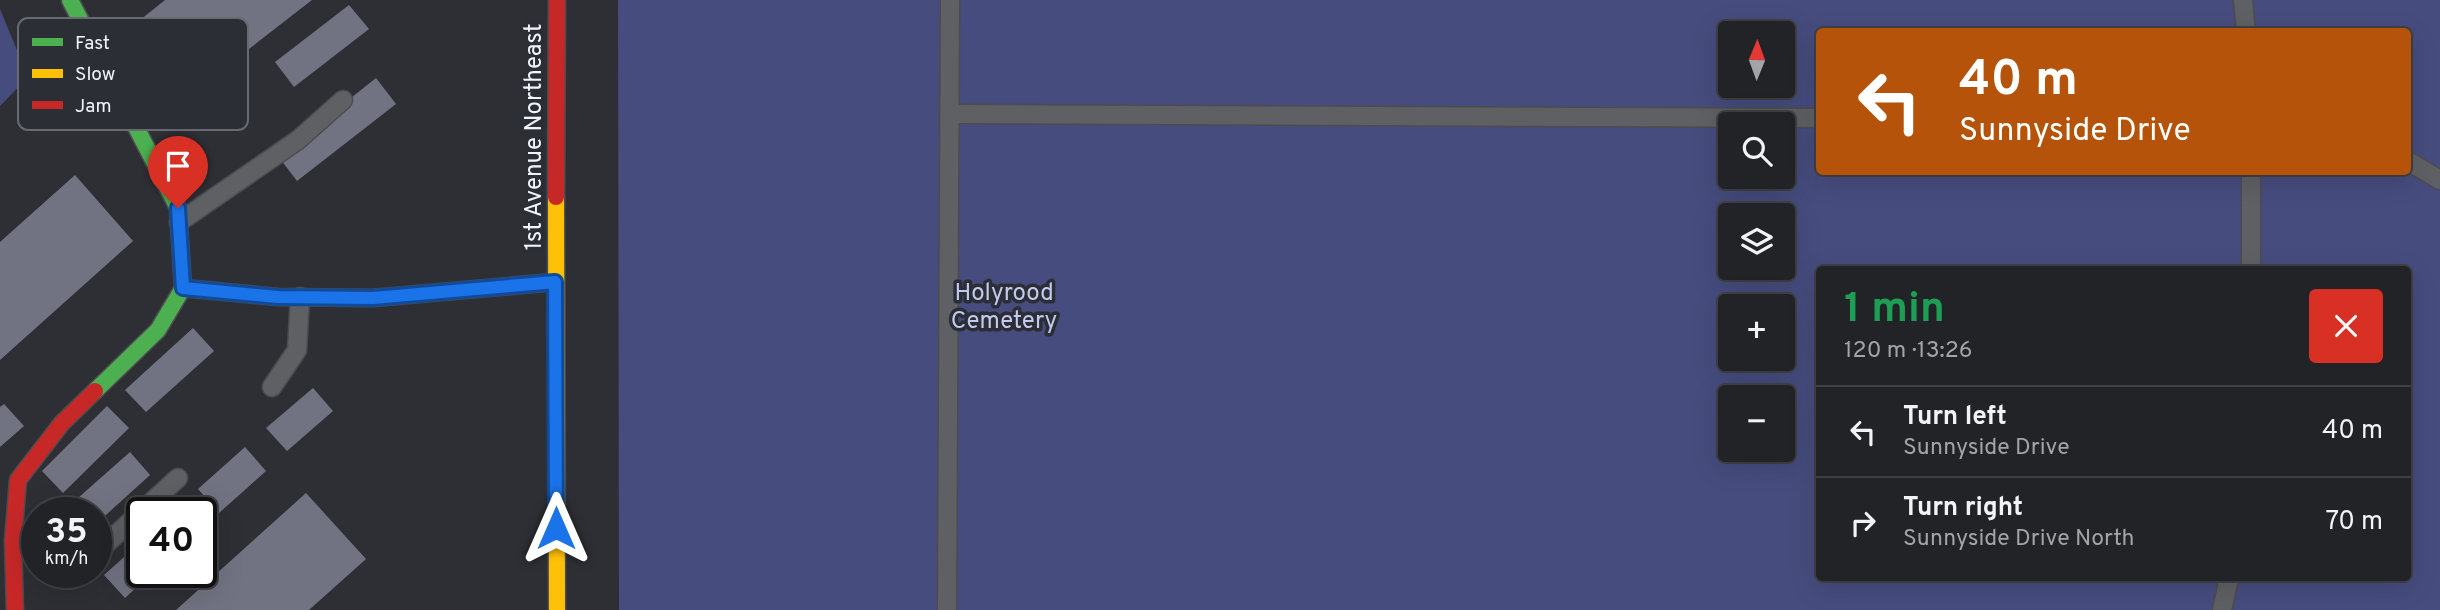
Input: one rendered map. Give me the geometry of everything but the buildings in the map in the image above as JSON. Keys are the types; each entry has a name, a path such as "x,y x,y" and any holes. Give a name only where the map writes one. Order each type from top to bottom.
{"street":[{"path":"70,0 79,18"},
{"name":"1st Avenue Northeast","path":"557,0 557,610"},
{"path":"15,610 13,541 18,480 62,423 158,330 183,288 178,208 138,130"},
{"path":"183,288 300,297 373,298 555,282"}],"lane":[{"path":"947,610 950,0"},
{"path":"2243,0 2246,28"},
{"path":"179,222 298,140 343,100"},
{"path":"950,114 1816,118"},
{"path":"2411,163 2440,180"},
{"path":"2251,175 2251,266"},
{"path":"272,387 297,350 300,297"},
{"path":"112,538 178,478"},
{"path":"14,572 21,571"},
{"path":"2222,610 2228,581"}],"green space":[{"name":"Holyrood Cemetery","path":"618,0 2440,0 2440,610 619,610"},
{"path":"0,9 18,53 18,87 0,106"}],"traffic: fast":[{"path":"70,0 79,18"},
{"path":"95,391 158,330 183,288 178,208 138,130"},
{"path":"183,288 278,297 373,298 555,282"}],"traffic: slow":[{"path":"556,197 557,610"}],"traffic: jam":[{"path":"556,197 557,0"},
{"path":"15,610 13,541 18,480 62,423 95,391"}],"route":[{"path":"178,208 183,288 278,297 373,298 555,282 556,528"}]}
